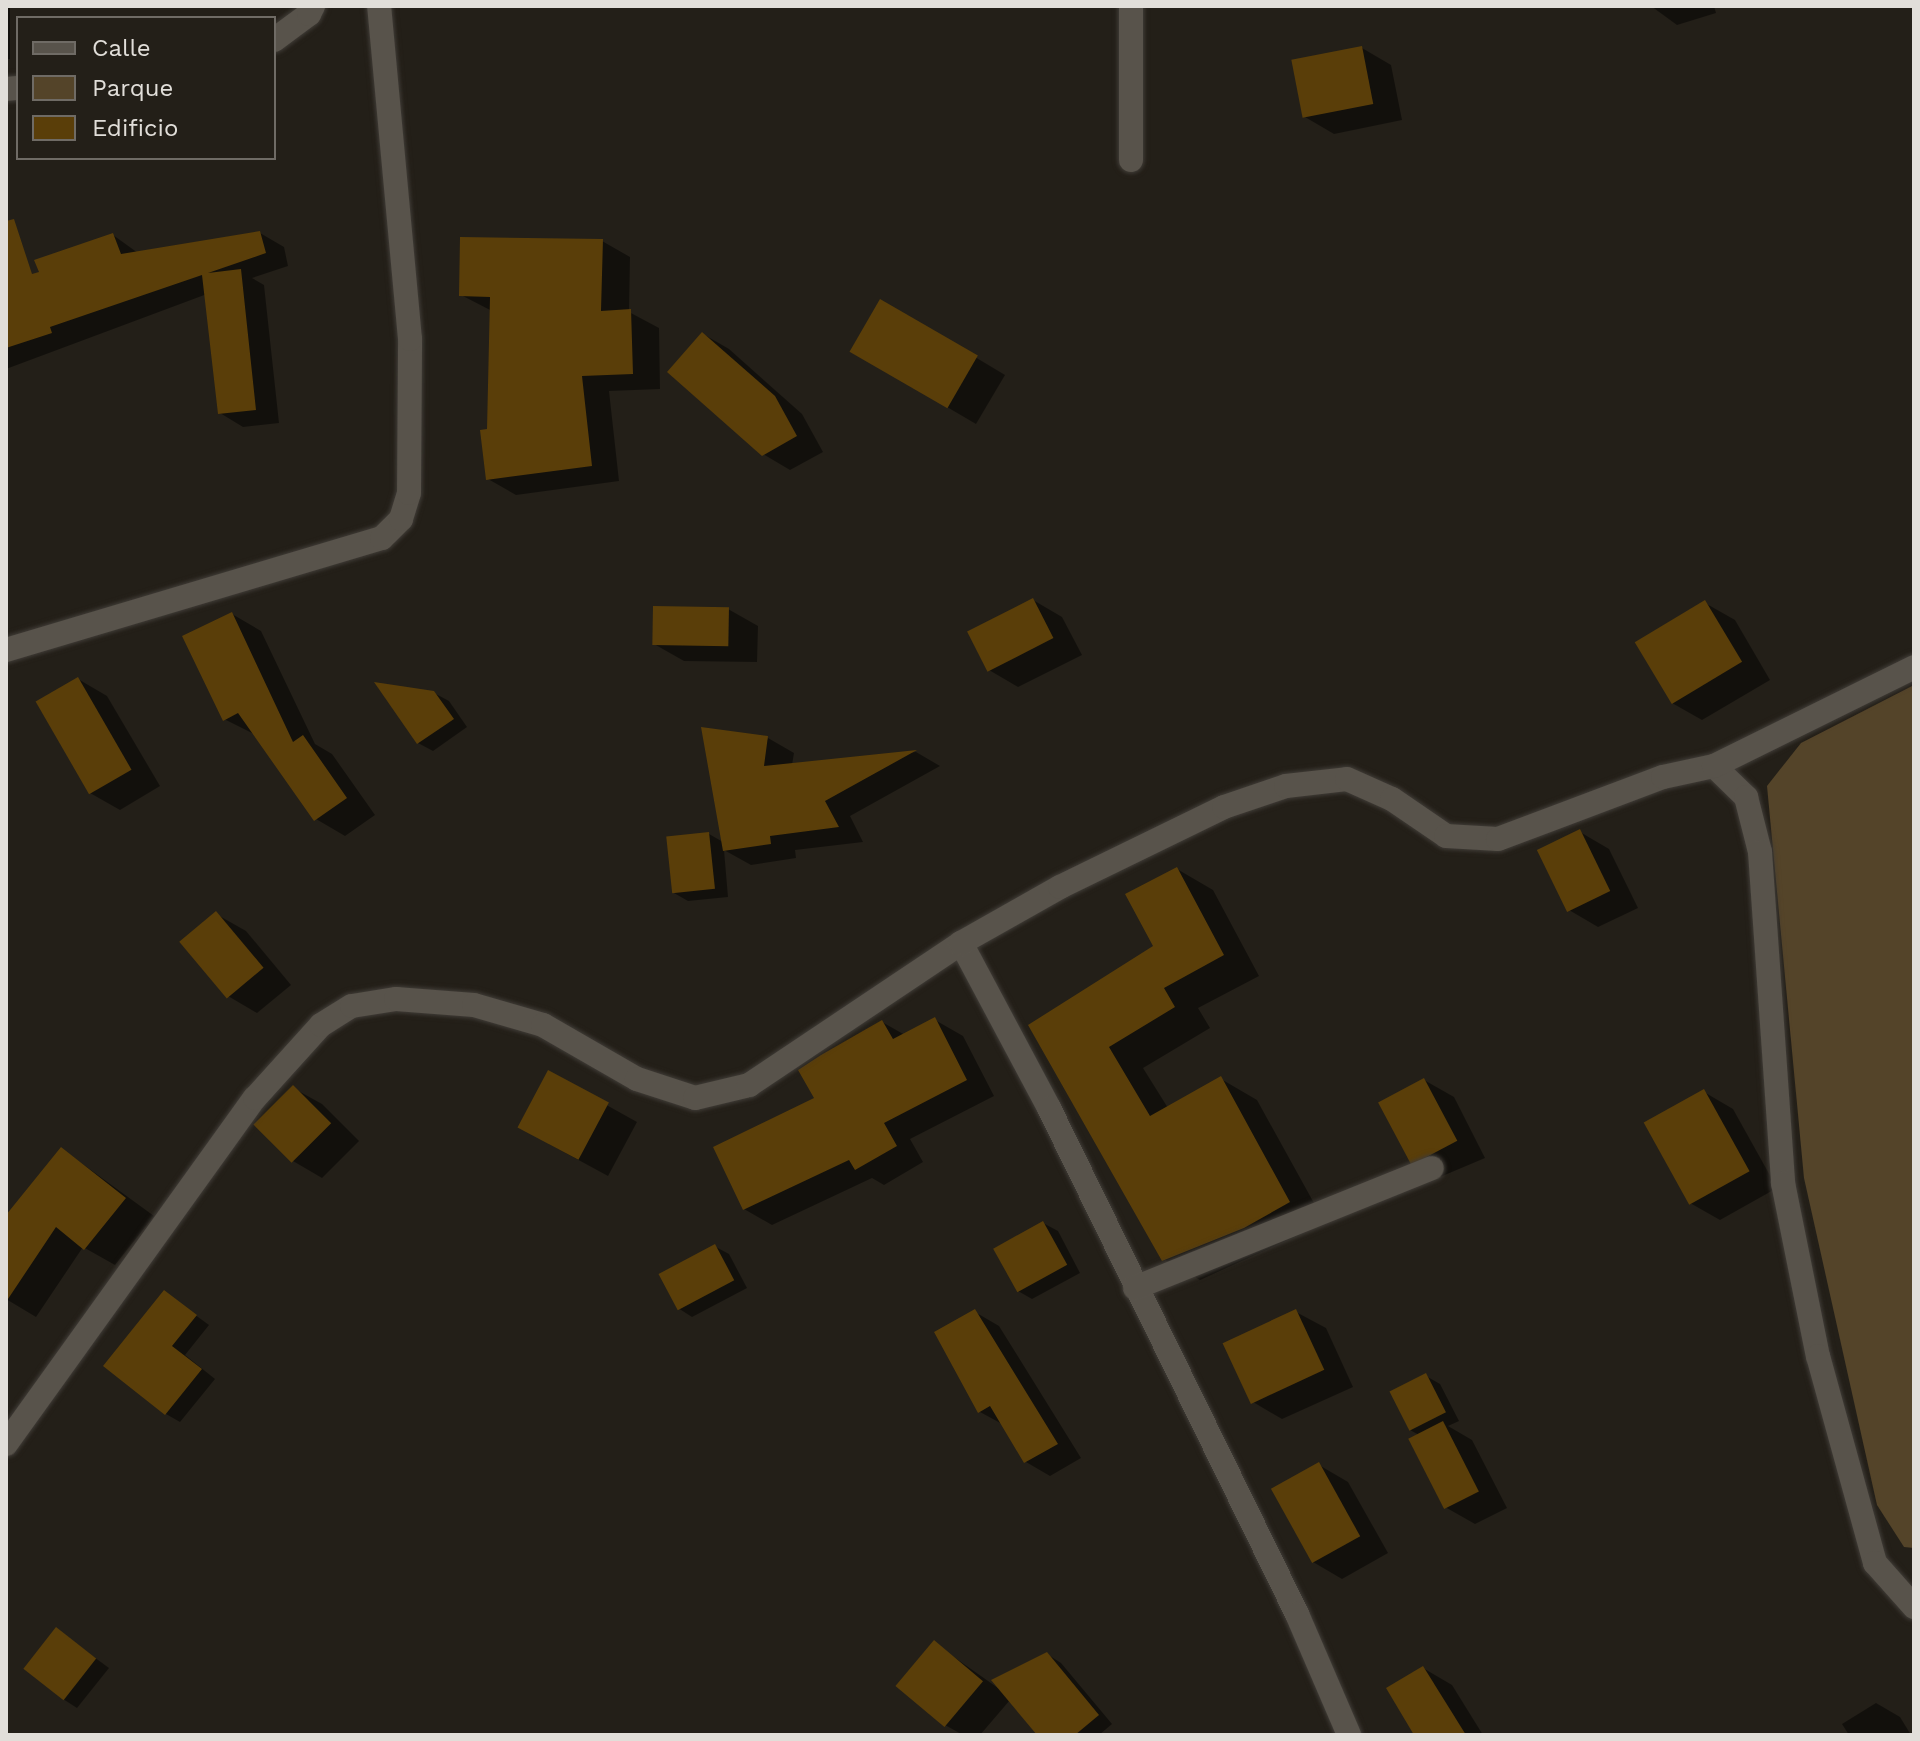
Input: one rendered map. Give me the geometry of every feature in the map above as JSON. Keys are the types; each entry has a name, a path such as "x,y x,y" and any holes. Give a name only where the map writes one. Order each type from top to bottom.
{"street":[{"path":"276,39 309,14 313,6"},
{"path":"6,650 382,538 401,519 409,493 410,339 379,6"},
{"path":"1131,6 1131,160"},
{"path":"6,1444 255,1098 321,1025 352,1006 396,999 474,1005 543,1025 637,1079 695,1098 749,1085 961,943 1060,887 1224,807 1286,786 1347,779 1392,799 1446,836 1498,839 1663,777 1714,766 1914,667"},
{"path":"1714,766 1746,797 1760,852 1783,1183 1818,1356 1875,1563 1914,1607"},
{"path":"961,943 1049,1108 1297,1614 1349,1735"},
{"path":"1135,1288 1432,1168"}],"green space":[{"path":"1914,685 1914,1548 1904,1547 1877,1505 1804,1178 1767,786 1801,743"}],"building":[{"path":"1362,46 1373,104 1303,118 1291,60"},
{"path":"14,219 32,274 39,272 34,260 113,233 121,254 260,231 266,253 208,273 241,269 256,410 218,414 202,275 50,327 52,333 6,348 6,221"},
{"path":"460,237 603,239 601,311 631,309 633,374 582,376 592,466 486,480 480,430 487,429 490,297 459,296"},
{"path":"880,299 978,355 947,408 850,352"},
{"path":"702,332 775,396 797,436 762,456 667,372"},
{"path":"1033,598 1053,638 987,672 967,632"},
{"path":"1705,600 1742,662 1672,704 1635,642"},
{"path":"653,606 729,607 728,646 652,645"},
{"path":"232,612 293,742 303,735 347,798 314,821 238,713 223,721 182,636"},
{"path":"78,677 132,770 89,794 36,702"},
{"path":"374,682 434,691 454,719 417,744"},
{"path":"701,727 768,736 764,766 917,750 825,801 839,827 770,836 771,844 723,851"},
{"path":"1580,829 1610,891 1567,912 1537,850"},
{"path":"709,832 715,889 672,893 666,836"},
{"path":"1177,867 1224,955 1164,988 1175,1007 1109,1047 1150,1116 1221,1076 1290,1202 1244,1228 1162,1261 1028,1025 1153,946 1125,894"},
{"path":"216,911 264,968 227,999 179,942"},
{"path":"935,1017 967,1080 884,1123 897,1146 855,1170 849,1160 743,1210 713,1147 814,1098 798,1070 821,1055 882,1020 893,1039"},
{"path":"548,1070 609,1102 578,1160 517,1127"},
{"path":"1424,1078 1457,1141 1411,1165 1378,1102"},
{"path":"293,1085 331,1123 292,1163 253,1125"},
{"path":"1704,1089 1750,1171 1689,1205 1644,1122"},
{"path":"61,1147 126,1198 84,1250 56,1227 6,1302 6,1215"},
{"path":"1043,1221 1067,1265 1017,1292 993,1249"},
{"path":"715,1244 734,1280 678,1310 658,1274"},
{"path":"164,1290 197,1315 172,1346 202,1369 165,1415 103,1366"},
{"path":"975,1309 1058,1444 1024,1463 990,1406 978,1413 934,1332"},
{"path":"1296,1309 1324,1370 1251,1404 1223,1343"},
{"path":"1426,1373 1446,1412 1409,1431 1389,1392"},
{"path":"1443,1421 1479,1491 1444,1509 1408,1439"},
{"path":"1319,1462 1360,1536 1312,1563 1271,1489"},
{"path":"56,1627 96,1658 64,1700 23,1669"},
{"path":"934,1640 983,1681 944,1727 895,1686"},
{"path":"1047,1652 1099,1715 1075,1735 1037,1735 991,1680"},
{"path":"1423,1666 1466,1735 1414,1735 1386,1688"}]}
